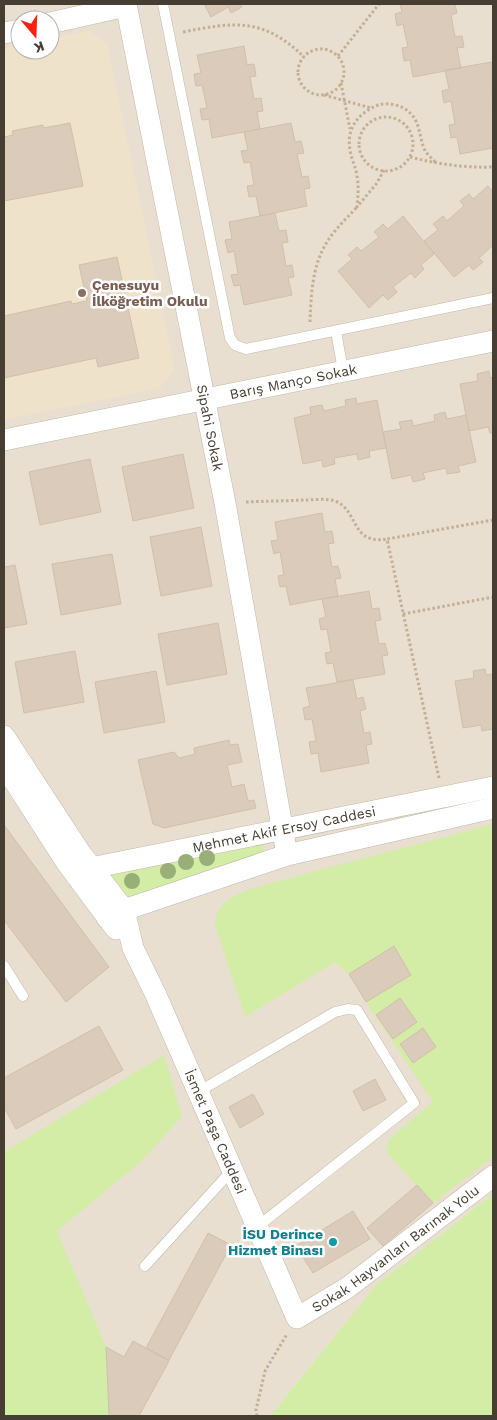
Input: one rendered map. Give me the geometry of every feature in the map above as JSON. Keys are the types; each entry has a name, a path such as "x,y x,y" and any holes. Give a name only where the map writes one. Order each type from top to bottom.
{"street":[{"path":"60,21 126,5"},
{"name":"Sipahi Sokak","path":"126,5 225,503 287,854"},
{"name":"Barış Manço Sokak","path":"4,440 493,341"},
{"name":"İsmet Paşa Caddesi","path":"4,736 83,871"},
{"name":"İsmet Paşa Caddesi","path":"4,765 116,914 155,993 297,1318"},
{"name":"Mehmet Akif Ersoy Caddesi","path":"83,871 493,787"},
{"name":"Mehmet Akif Ersoy Caddesi","path":"116,914 287,854 493,808"},
{"name":"Sokak Hayvanları Barınak Yolu","path":"297,1318 348,1288 493,1176"}],"lane":[{"path":"163,4 230,338 236,345 246,349 493,298"},
{"path":"336,331 343,371"},
{"path":"4,966 23,996"},
{"path":"198,1092 335,1012 348,1009 358,1010 414,1103 257,1227"},
{"path":"145,1266 232,1170"}],"path":[{"path":"338,56 379,4"},
{"path":"169,35 217,25 250,25 277,35 292,45 304,57"},
{"path":"323,95 337,89 344,76 344,69 338,56 332,52 318,49 310,52 300,63 298,71 303,86 316,94 371,108"},
{"path":"341,83 350,129 350,150 357,176 357,207"},
{"path":"350,129 354,121 371,108 382,104 401,107 409,112 419,127 425,150 436,163"},
{"path":"381,117 390,117 398,119 405,124 413,140 413,148 404,164 397,169 384,170 370,166 360,151 359,142 361,133 373,120 381,117"},
{"path":"410,156 436,163 478,168 493,167"},
{"path":"309,336 313,280 319,259 337,228 377,183 384,170"},
{"path":"225,503 320,499 335,501 342,506 366,538 376,541 493,520"},
{"path":"387,539 443,798"},
{"path":"403,614 493,597"},
{"path":"257,1416 256,1410 265,1371 297,1318"}],"shaded area":[{"path":"4,4 493,4 493,1194 376,1285 270,1416 119,1416 4,1406"},
{"name":"Çenesuyu İlköğretim Okulu","path":"89,30 107,43 175,370 160,388 4,420 4,48 10,47 10,60 60,60 60,37"}],"green space":[{"path":"493,824 493,1157 433,1203 387,1153 388,1140 433,1102 349,974 335,962 245,1017 215,925 216,916 225,902 247,890"},
{"path":"262,841 264,852 127,901 110,872"},
{"path":"164,1055 182,1116 143,1160 57,1231 106,1347 109,1414 112,1416 4,1416 4,1152"},
{"path":"493,1194 493,1416 270,1416 376,1285"}],"building":[{"path":"204,4 240,4 242,7 231,13 228,7 211,17"},
{"path":"400,4 455,4 457,13 451,15 455,37 462,36 464,47 457,48 461,68 413,77 410,60 404,61 402,48 408,47 403,24 397,26 395,14 402,12"},
{"path":"244,46 247,65 254,64 256,76 250,77 254,99 261,98 263,111 257,112 260,129 212,138 209,119 202,120 200,109 207,108 202,85 196,86 194,74 201,73 197,55"},
{"path":"492,62 493,148 460,154 457,137 451,138 449,125 455,124 451,101 444,103 442,91 449,89 445,70"},
{"path":"70,123 83,186 4,201 4,137 13,135 12,131 43,125 43,128"},
{"path":"291,123 295,142 301,141 304,153 297,154 302,177 308,176 310,188 304,189 307,206 260,216 256,196 249,197 247,186 254,185 250,162 244,163 241,151 248,150 244,132"},
{"path":"488,186 493,192 493,245 479,258 483,262 473,270 469,265 454,277 424,241 438,230 433,224 443,216 447,221 464,206 460,201 469,194 473,199"},
{"path":"275,213 279,231 286,230 288,242 282,243 286,266 292,265 294,277 288,278 292,295 244,305 240,285 234,286 231,275 238,274 234,251 228,253 225,240 232,239 229,222"},
{"path":"403,216 434,254 421,265 424,269 415,278 411,273 393,287 397,292 388,300 383,295 369,308 338,271 352,259 348,255 357,247 361,251 379,237 374,232 383,224 388,229"},
{"path":"117,257 139,358 98,367 96,358 4,378 4,316 71,301 72,304 87,301 79,265"},
{"path":"489,371 490,378 493,377 493,433 490,433 488,427 469,431 460,384 478,381 477,374"},
{"path":"356,398 357,404 377,400 386,448 369,451 370,457 358,460 357,454 334,458 335,464 323,467 322,460 303,464 294,418 311,414 310,407 322,405 324,411 346,406 345,400"},
{"path":"445,412 447,419 466,415 476,462 458,466 460,472 447,474 446,468 423,473 425,479 413,482 411,475 392,479 383,432 401,429 399,422 412,420 413,426 435,421 434,415"},
{"path":"183,454 194,508 133,521 122,467"},
{"path":"90,459 101,512 40,525 29,472"},
{"path":"322,513 325,532 332,531 334,543 328,544 332,567 338,566 341,578 335,579 338,596 290,605 286,586 280,587 278,576 284,575 280,552 274,554 271,541 278,540 275,522"},
{"path":"201,527 212,586 161,596 150,537"},
{"path":"112,554 121,604 61,615 52,564"},
{"path":"15,565 27,624 4,628 4,567"},
{"path":"369,591 372,609 379,608 381,620 375,621 379,644 385,643 388,655 382,656 385,674 337,682 333,663 327,664 325,653 331,652 327,629 321,630 319,619 326,617 322,599"},
{"path":"218,623 227,674 167,685 158,634"},
{"path":"75,651 84,702 24,713 15,662"},
{"path":"485,669 486,675 493,674 493,729 482,731 481,725 463,728 455,681 474,678 473,671"},
{"path":"156,671 165,722 104,733 95,682"},
{"path":"353,680 357,699 363,697 366,709 360,711 364,733 370,732 372,744 366,745 369,763 321,772 318,753 311,754 309,742 316,741 312,719 305,720 303,708 310,706 306,688"},
{"path":"229,740 230,745 238,744 242,762 227,765 232,787 244,784 248,801 254,800 256,808 164,828 153,824 138,760 174,752 179,758 195,754 194,748"},
{"path":"4,825 109,967 66,1002 4,920"},
{"path":"394,946 411,975 366,1002 349,974"},
{"path":"400,998 417,1022 393,1039 376,1015"},
{"path":"99,1026 123,1070 16,1129 4,1107 4,1078"},
{"path":"423,1028 436,1047 413,1063 400,1044"},
{"path":"375,1079 386,1100 363,1111 353,1091"},
{"path":"253,1094 264,1114 240,1128 229,1107"},
{"path":"417,1185 433,1203 383,1246 367,1228"},
{"name":"İSU Derince Hizmet Binası","path":"353,1211 370,1239 313,1273 296,1246"},
{"path":"208,1233 231,1245 169,1360 146,1348"},
{"path":"133,1341 169,1361 139,1416 112,1416 109,1414 106,1347 124,1357"}],"place":[{"name":"Çenesuyu İlköğretim Okulu","path":"82,293"},
{"name":"İSU Derince Hizmet Binası","path":"333,1242"}]}
